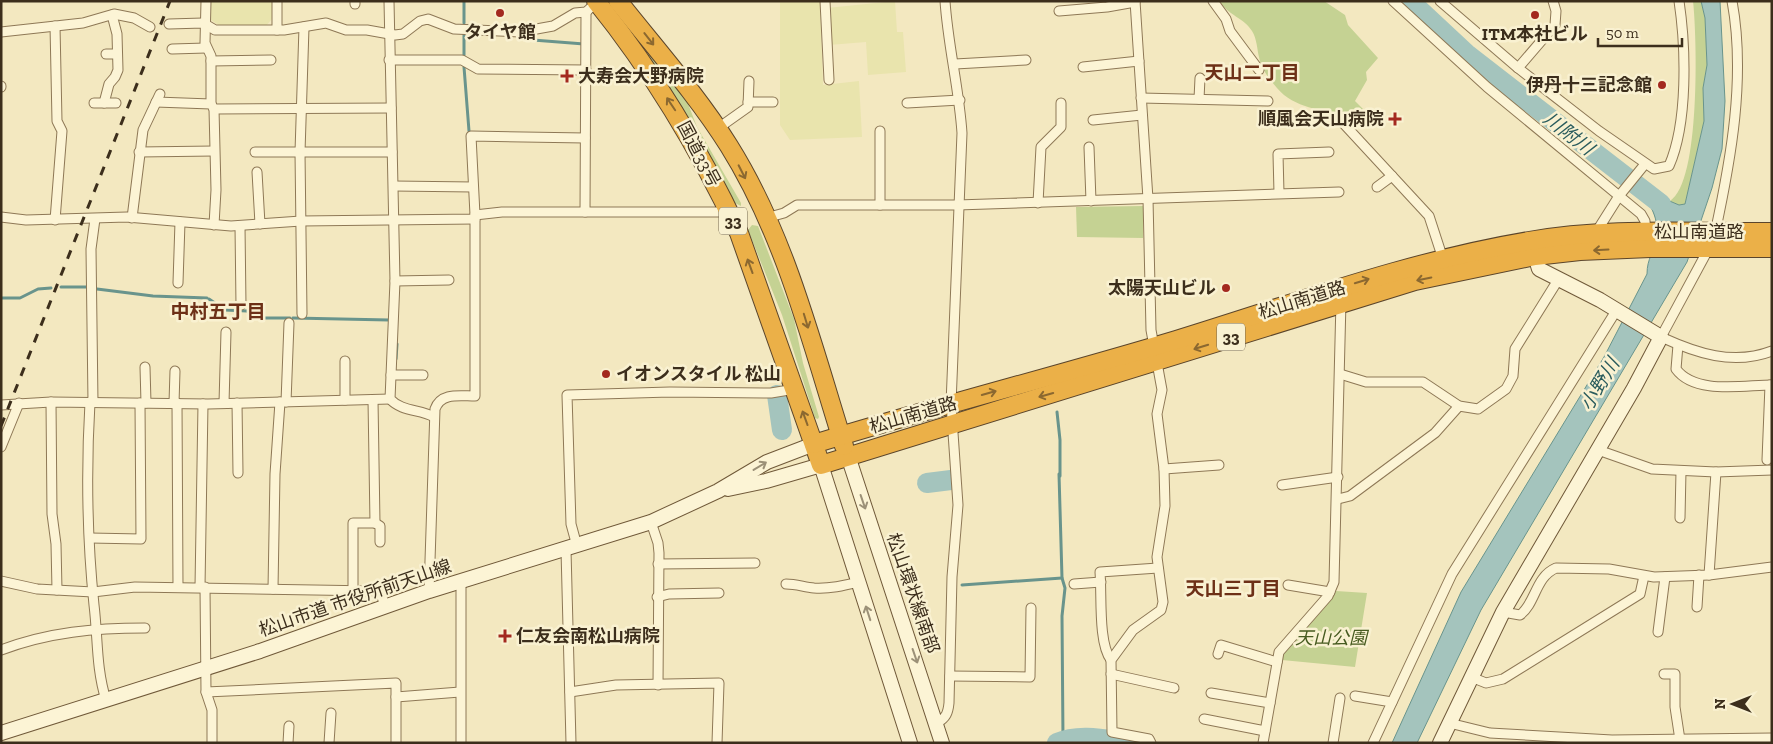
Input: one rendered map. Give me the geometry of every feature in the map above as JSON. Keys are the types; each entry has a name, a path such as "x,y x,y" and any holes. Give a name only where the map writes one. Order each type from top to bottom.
{"highway":[{"name":"国道33号","path":"607,5 729,146 766,218 802,307 848,456"},
{"name":"国道33号","path":"607,5 678,114 739,233 821,464"},
{"name":"松山南道路","path":"1708,240 1772,232"},
{"name":"松山南道路","path":"821,464 951,423 1156,354 1341,296 1411,266 1445,267 1595,234 1708,240 1772,248"},
{"name":"松山南道路","path":"1533,248 1650,237"},
{"name":"松山南道路","path":"814,444 951,404 1156,354"}],"street":[{"path":"206,1 206,48 211,56 213,106 216,190 214,225"},
{"path":"277,1 277,30"},
{"path":"389,1 388,35 395,220 395,280 390,399 404,409 425,412 434,417"},
{"path":"825,1 829,80"},
{"path":"937,723 945,718 948,712 952,577 958,506 951,404 957,205 962,133 960,100 955,64 949,43 945,1"},
{"path":"1213,1 1226,19 1230,31 1259,70"},
{"path":"1393,1 1487,87 1641,214 1650,237"},
{"path":"1440,1 1518,68 1643,167 1654,169 1669,166 1680,121 1684,77 1679,1"},
{"path":"1518,68 1555,25 1556,11 1553,1"},
{"path":"1440,743 1502,612 1655,351 1658,335 1708,240 1732,138 1737,90 1735,16 1732,1"},
{"path":"1059,11 1107,7 1135,2 1148,199 1151,330 1162,390 1158,424 1164,469 1165,506 1158,547 1158,568 1163,602 1161,610 1133,630 1111,660"},
{"path":"169,24 194,22 216,30 277,30 326,23 346,30 367,30 388,35 403,34 420,21 428,19 454,29 530,32 553,26 575,13 607,5"},
{"path":"585,212 586,70 607,5"},
{"path":"1,32 83,23 122,14 150,27"},
{"path":"104,103 109,84 116,77 118,70 117,34 112,15"},
{"path":"55,26 58,122 62,131 56,220"},
{"path":"302,314 300,152 304,27"},
{"path":"172,49 206,48"},
{"path":"106,54 117,54"},
{"path":"211,61 271,60"},
{"path":"389,60 462,60 478,69 586,70"},
{"path":"955,64 1026,60"},
{"path":"1083,67 1139,61"},
{"path":"1196,109 1200,78"},
{"path":"717,130 748,107 749,81"},
{"path":"132,218 143,130 158,98 213,106 391,108"},
{"path":"1141,98 1268,101"},
{"path":"907,103 960,100"},
{"path":"748,102 773,102"},
{"path":"94,103 116,103"},
{"path":"1038,203 1041,147 1060,127 1061,103"},
{"path":"1093,120 1142,115"},
{"path":"1343,123 1429,216 1445,267"},
{"path":"880,131 880,205"},
{"path":"428,592 436,405 442,399 475,396 475,217 471,136 585,138"},
{"path":"1089,147 1090,201"},
{"path":"139,152 214,152"},
{"path":"255,152 392,152"},
{"path":"1279,193 1278,154 1329,152"},
{"path":"1595,234 1620,196 1643,167"},
{"path":"257,172 260,224"},
{"path":"1376,187 1392,176"},
{"path":"394,186 473,187"},
{"path":"766,218 784,213 797,205 957,205 1339,192"},
{"path":"1,217 56,220 132,218 240,226 301,221 475,217 502,212 729,212"},
{"path":"96,219 91,249 91,402 86,472 92,592 99,677 106,700"},
{"path":"178,283 180,222"},
{"path":"240,226 240,305"},
{"path":"1533,248 1539,269 1600,300 1618,313 1678,345 1719,357 1741,358 1772,352"},
{"path":"395,280 448,280"},
{"path":"1340,374 1366,382 1423,382 1459,406 1478,409 1506,389 1514,376 1516,349 1558,280"},
{"path":"1263,743 1279,652 1284,643 1330,592 1336,570 1341,296"},
{"path":"1373,743 1452,574 1618,313"},
{"path":"273,589 275,474 289,323"},
{"path":"224,403 226,332"},
{"path":"1678,345 1676,369 1679,374 1694,382 1713,386 1771,385 1767,460"},
{"path":"345,361 345,400"},
{"path":"90,538 141,539 145,367"},
{"path":"174,371 178,587"},
{"path":"391,375 423,376"},
{"path":"571,743 571,524 567,395 670,392 771,393 794,389"},
{"path":"1,405 51,402 203,404 390,399"},
{"path":"373,400 375,523"},
{"path":"51,402 51,486 56,544 57,590"},
{"path":"1,447 19,403"},
{"path":"237,403 238,473"},
{"path":"203,404 203,587 207,668 206,692 212,710 212,743"},
{"path":"1338,499 1350,496 1416,448 1435,433 1459,406"},
{"name":"松山市道 市役所前天山線","path":"1,733 207,668 428,592 651,522 718,491 767,462 814,444"},
{"path":"1598,450 1652,469 1716,472 1772,470"},
{"name":"松山環状線南部","path":"848,456 942,743"},
{"path":"821,464 910,743"},
{"name":"松山市道 市役所前天山線","path":"718,491 766,481 821,464"},
{"path":"1164,469 1218,465"},
{"path":"1680,518 1682,471"},
{"path":"1709,575 1716,472"},
{"path":"1282,485 1338,477"},
{"path":"651,522 658,543 658,684"},
{"path":"353,590 353,523 375,523 380,526 380,542"},
{"path":"658,564 755,564"},
{"path":"1502,612 1520,615 1526,611 1542,578 1549,571 1556,568 1609,569 1644,576 1665,577 1709,575 1772,567"},
{"path":"1151,743 1148,739 1112,732 1111,660 1107,654 1104,639 1100,572 1158,568"},
{"path":"1697,607 1699,575"},
{"path":"1471,677 1486,683 1503,679 1640,594 1644,576"},
{"path":"1658,632 1665,577"},
{"path":"1,581 36,589 92,592 136,587 374,591 380,594 385,606"},
{"path":"461,743 462,581"},
{"path":"786,584 800,584 811,588 837,588 858,582"},
{"path":"1074,584 1101,582"},
{"path":"1288,585 1330,592"},
{"path":"658,597 669,594 719,593"},
{"path":"950,676 1030,677 1031,608"},
{"path":"1,650 52,635 95,628 145,628"},
{"path":"1218,654 1221,645 1277,662"},
{"path":"1111,674 1174,688"},
{"path":"1664,674 1675,674 1675,707 1680,740"},
{"path":"206,692 396,683 396,743"},
{"path":"570,692 616,685 719,683 717,743"},
{"path":"396,697 460,692"},
{"path":"1211,693 1270,703"},
{"path":"1355,696 1392,702"},
{"path":"1333,743 1340,698"},
{"path":"329,743 331,713"},
{"path":"1204,720 1265,731"},
{"path":"1449,723 1460,728 1490,733 1551,739 1743,741 1772,738"},
{"path":"288,743 289,726"}],"shaded area":[{"path":"210,1 273,1 272,19 265,27 220,26 211,20"},
{"path":"780,1 820,1 823,85 859,81 862,137 790,140 780,125"},
{"path":"895,1 897,32 903,32 906,72 868,75 866,42 829,45 827,8"}],"green space":[{"path":"1219,1 1324,1 1345,15 1348,25 1378,58 1366,72 1367,80 1355,101 1363,109 1351,122 1300,104 1284,95 1262,67 1252,31"},
{"path":"1693,1 1701,1 1705,18 1707,65 1703,88 1704,121 1685,204 1679,205 1670,201 1680,188 1687,167 1695,107 1696,75"},
{"path":"649,53 687,101 697,127 741,206 735,203 695,128 647,55"},
{"path":"1143,206 1143,238 1077,237 1076,207"},
{"path":"752,225 758,226 794,319 803,363 818,419 815,418 782,315 748,230"},
{"name":"天山公園","path":"1336,591 1367,593 1355,667 1282,660 1284,652 1296,635 1324,607"}],"water":[{"name":"小野川","path":"1701,1 1720,1 1725,101 1722,149 1712,188 1687,262 1481,610 1417,743 1392,743 1461,592 1604,357 1647,274 1648,264 1656,239 1657,225 1653,212 1639,188 1679,205 1685,204 1704,121 1703,88 1707,65 1705,18"}],"waterway":[{"path":"464,1 464,23"},
{"name":"川附川","path":"1410,1 1468,55 1661,204"},
{"path":"464,55 464,33 466,33"},
{"path":"518,36 533,40 584,44"},
{"path":"464,67 469,131"},
{"path":"61,287 86,287"},
{"path":"1,298 20,298 38,289 51,288"},
{"path":"97,289 153,296 207,298"},
{"path":"209,299 225,310 247,311 256,318 290,318"},
{"path":"293,318 389,320"},
{"path":"396,359 397,344"},
{"path":"777,395 782,430"},
{"path":"1057,412 1060,440 1060,476"},
{"path":"1059,474 1062,578 1065,588 1062,616 1063,740"},
{"path":"927,483 951,480"},
{"path":"962,585 1062,578"},
{"path":"1057,743 1075,738 1131,743"}],"railway":[{"path":"1,426 170,1"}],"place":[{"name":"タイヤ館","path":"500,13"},
{"name":"ITM本社ビル","path":"1535,15"},
{"name":"大寿会大野病院","path":"567,76"},
{"name":"伊丹十三記念館","path":"1662,85"},
{"name":"順風会天山病院","path":"1395,119"},
{"name":"太陽天山ビル","path":"1226,288"},
{"name":"イオンスタイル 松山","path":"606,374"},
{"name":"仁友会南松山病院","path":"505,636"}],"district":[{"name":"天山二丁目","path":"1252,72"},
{"name":"中村五丁目","path":"218,311"},
{"name":"天山三丁目","path":"1233,588"}]}
